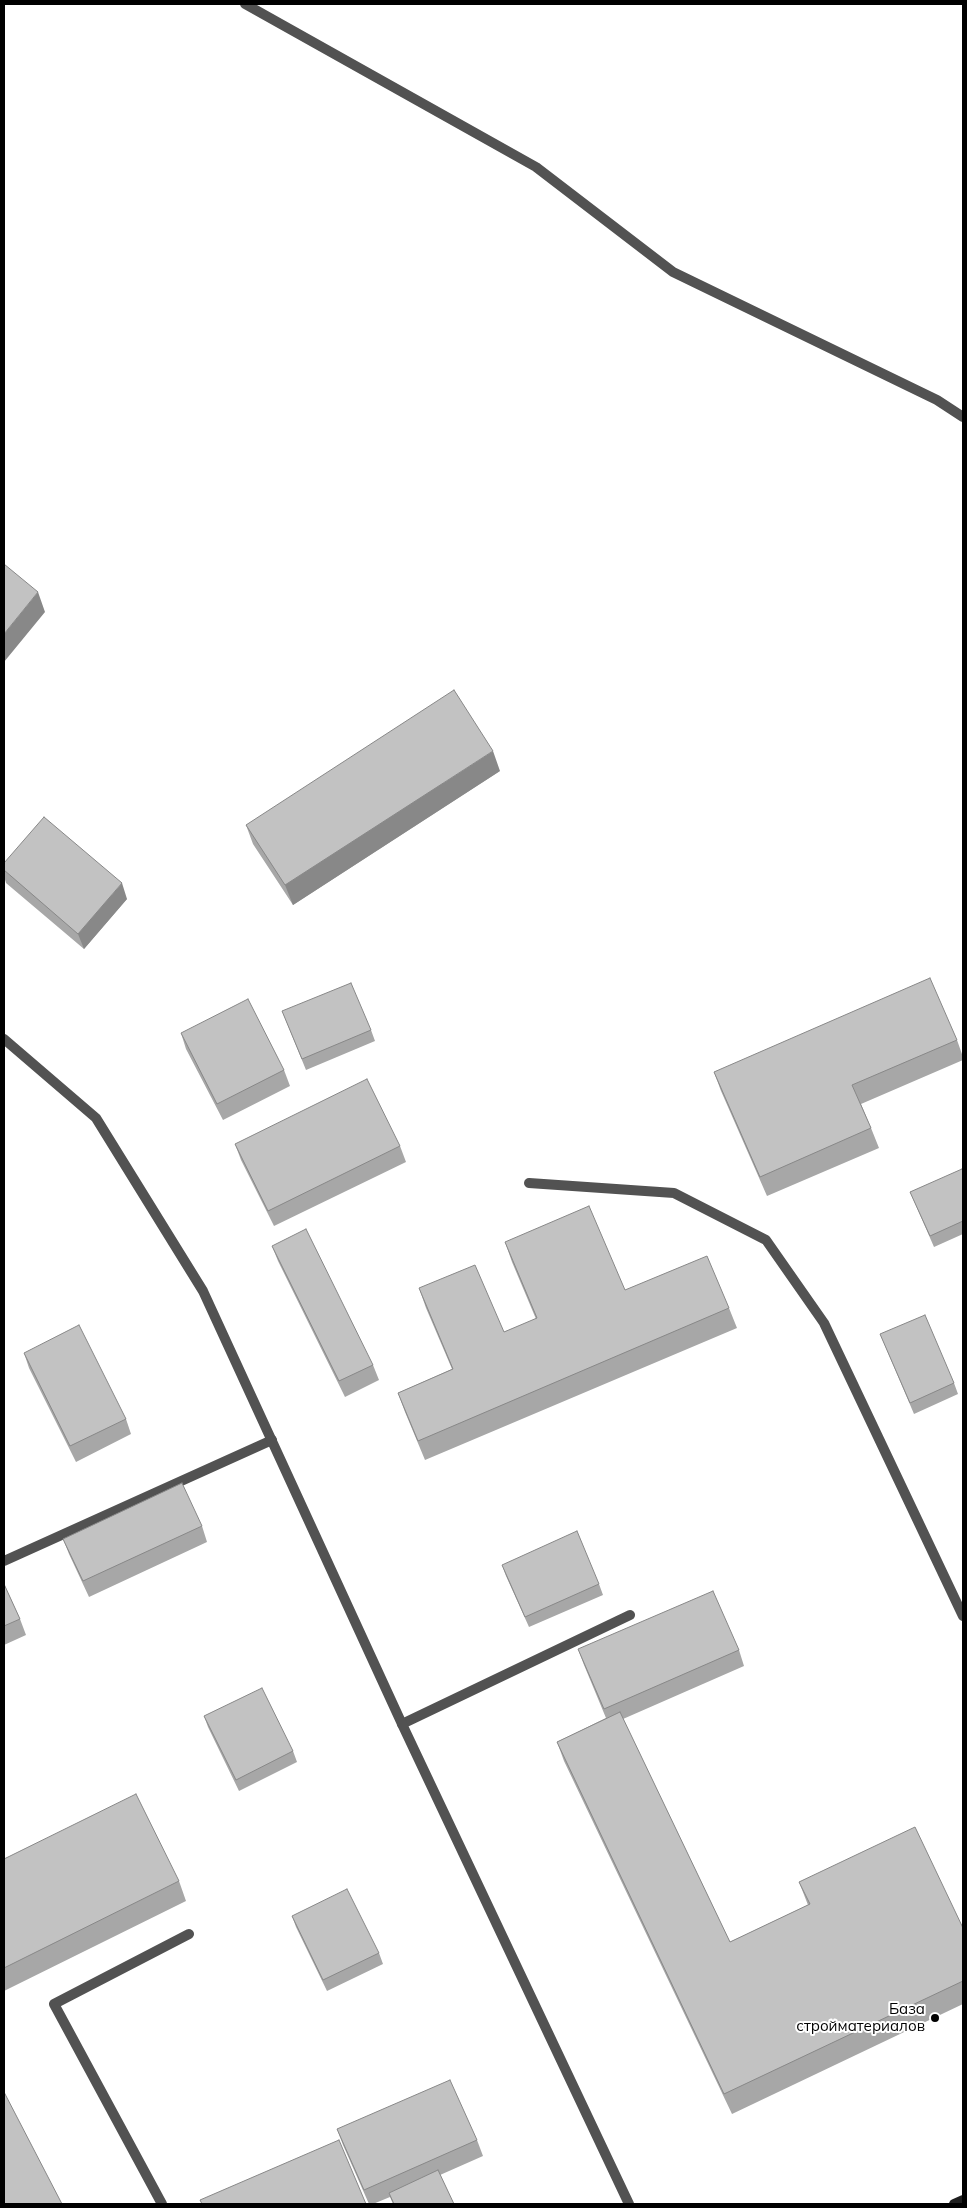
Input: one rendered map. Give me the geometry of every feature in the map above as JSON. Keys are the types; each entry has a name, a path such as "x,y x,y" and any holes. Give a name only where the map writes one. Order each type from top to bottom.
{"main road":[{"path":"954,2204 963,2200"}],"street":[{"path":"245,4 536,167 673,272 928,396 963,417"},
{"path":"4,1039 96,1118 203,1291 402,1724 629,2204"},
{"path":"529,1183 674,1193 766,1240 824,1323 963,1616"},
{"path":"4,1561 272,1440"},
{"path":"402,1724 630,1615"},
{"path":"162,2204 54,2004 189,1934"}],"building":[{"path":"4,564 38,592 4,634"},
{"path":"454,690 493,751 285,885 246,825"},
{"path":"44,817 122,883 78,934 4,870 4,863"},
{"path":"930,978 957,1040 852,1085 871,1128 760,1177 714,1072"},
{"path":"351,983 371,1030 302,1059 282,1011"},
{"path":"248,999 284,1070 217,1104 181,1033"},
{"path":"367,1079 400,1146 268,1211 235,1144"},
{"path":"962,1169 963,1221 930,1236 910,1192"},
{"path":"589,1206 625,1290 707,1256 729,1308 418,1441 398,1393 453,1369 419,1288 475,1265 504,1332 537,1318 505,1242"},
{"path":"306,1229 373,1365 339,1381 272,1246"},
{"path":"925,1315 954,1383 910,1403 880,1334"},
{"path":"79,1325 126,1419 70,1446 24,1353"},
{"path":"182,1483 202,1526 83,1581 63,1539"},
{"path":"577,1531 599,1584 525,1617 502,1565"},
{"path":"4,1584 20,1619 4,1626"},
{"path":"713,1591 739,1650 604,1709 578,1649"},
{"path":"262,1688 293,1751 236,1780 204,1716"},
{"path":"620,1712 730,1942 810,1904 799,1882 915,1827 963,1928 963,1981 724,2094 557,1742"},
{"path":"136,1794 179,1881 4,1968 4,1859"},
{"path":"347,1889 379,1953 323,1980 292,1916"},
{"path":"450,2080 477,2140 364,2190 337,2129"},
{"path":"4,2092 62,2204 4,2204"},
{"path":"339,2140 366,2204 202,2204 200,2200"},
{"path":"438,2170 454,2204 394,2204 389,2193"}],"place":[{"name":"База стройматериалов","path":"935,2018"}]}
